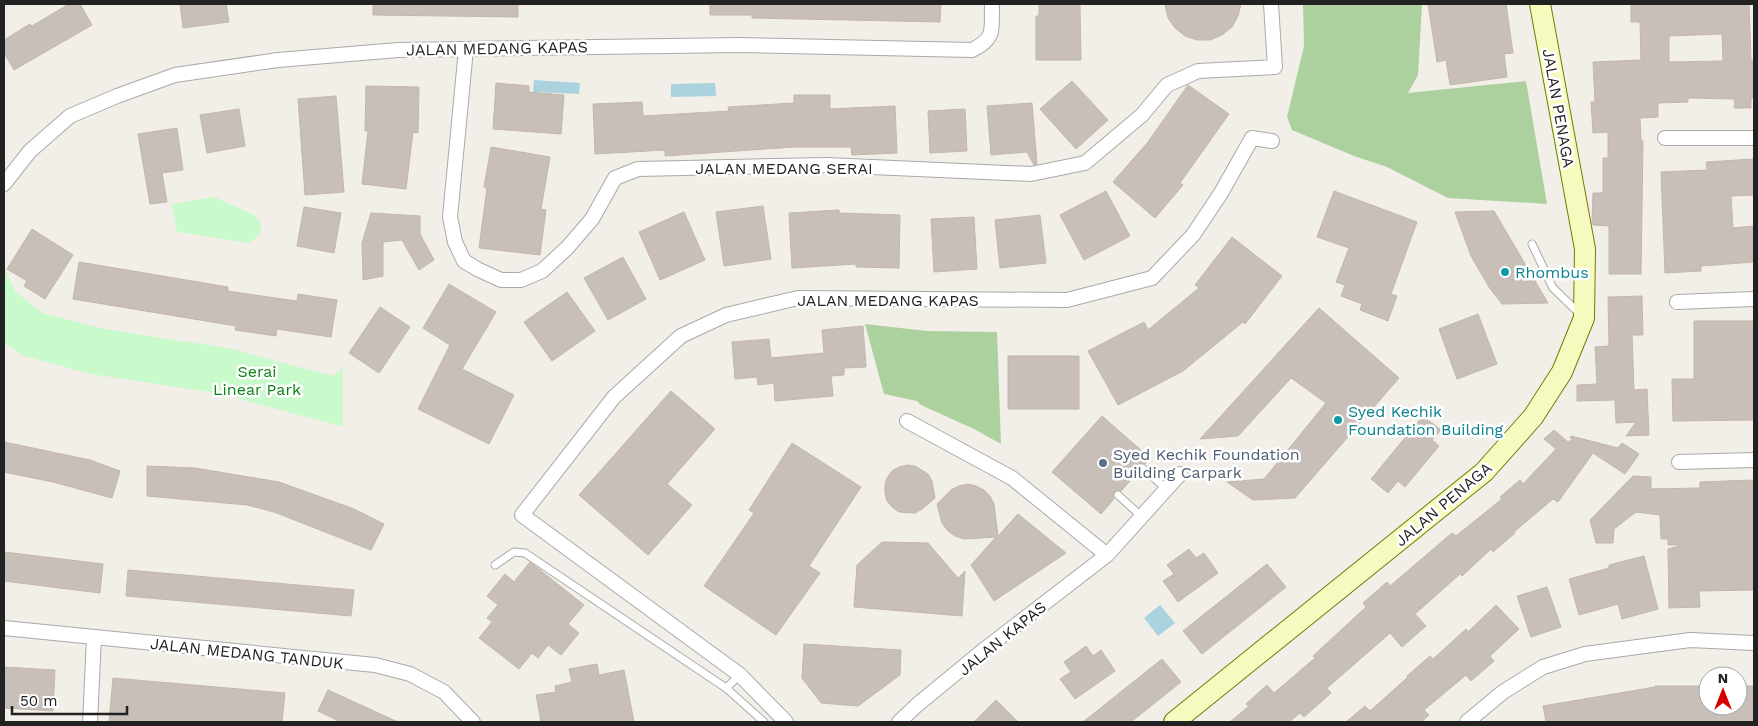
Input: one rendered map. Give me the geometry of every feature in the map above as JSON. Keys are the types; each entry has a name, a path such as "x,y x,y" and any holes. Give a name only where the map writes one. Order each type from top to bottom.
{"street":[{"name":"JALAN MEDANG KAPAS","path":"4,184 30,151 70,116 174,75 278,60 398,50 740,45 972,50 983,45 991,34 992,4"},
{"name":"JALAN MEDANG SERAI","path":"466,49 450,217 455,242 464,261 477,269 501,280 522,280 542,271 567,248 592,219 615,178 638,169 827,165 1031,174 1085,163 1142,115 1167,85 1198,71 1275,67 1271,4"},
{"name":"JALAN PENAGA","path":"1174,722 1484,472 1533,417 1562,372 1584,318 1584,249 1540,4"},
{"name":"JALAN MEDANG KAPAS","path":"786,722 740,675 522,514 614,397 681,336 726,315 798,298 1067,300 1152,278 1193,235 1220,194 1252,138 1272,141"},
{"path":"1665,138 1754,138"},
{"path":"1677,302 1754,300"},
{"path":"907,421 1012,478 1107,555"},
{"path":"1679,462 1754,460"},
{"name":"JALAN KAPAS","path":"898,722 998,639 1107,555 1180,474"},
{"name":"JALAN MEDANG TANDUK","path":"4,628 375,666 410,674 444,692 473,722"},
{"path":"90,722 94,638"},
{"path":"1467,722 1503,692 1543,667 1585,654 1690,640 1754,643"}],"lane":[{"path":"1532,244 1553,288 1584,318"},
{"path":"1142,468 1168,489"},
{"path":"1118,495 1141,516"},
{"path":"495,565 514,552 525,553 726,688 764,722"},
{"path":"726,688 740,675"}],"green space":[{"path":"1303,4 1422,4 1418,75 1408,93 1526,81 1547,204 1448,198 1387,167 1354,156 1292,130 1287,117 1304,46"},
{"path":"214,197 254,215 261,224 260,234 250,243 177,232 172,204"},
{"name":"Serai Linear Park","path":"4,267 15,291 42,313 100,328 232,349 332,376 343,368 343,427 222,394 91,374 21,355 4,341"},
{"path":"865,324 927,331 997,332 1001,444 976,430 921,405 917,401 884,394"}],"water":[{"path":"534,80 580,83 579,94 533,92"},
{"path":"715,83 716,96 671,97 671,84"},
{"path":"1160,605 1175,623 1158,636 1144,618"}],"building":[{"path":"69,4 80,4 92,25 14,70 4,53 4,40"},
{"path":"180,4 226,4 229,22 183,28"},
{"path":"373,4 518,4 518,17 373,15"},
{"path":"710,4 941,4 940,22 752,18 752,15 710,15"},
{"path":"1039,4 1080,4 1081,60 1036,60 1036,16 1039,16"},
{"path":"1165,4 1241,4 1238,16 1232,27 1222,35 1210,40 1197,40 1185,36 1175,28 1168,18"},
{"path":"1428,4 1506,4 1513,53 1504,54 1507,77 1450,85 1446,60 1437,62"},
{"path":"1631,4 1749,4 1751,60 1754,60 1754,98 1751,98 1751,108 1734,108 1735,99 1688,98 1688,102 1658,103 1658,117 1640,118 1641,141 1643,141 1641,274 1609,274 1609,226 1593,225 1592,223 1593,193 1603,193 1603,158 1608,158 1608,132 1593,133 1591,102 1595,102 1593,62 1641,60 1640,22 1631,22","holes":["1722,34 1723,61 1669,62 1669,36"]},
{"path":"1072,81 1108,120 1076,149 1040,109"},
{"path":"496,83 529,86 529,92 564,95 561,134 493,129"},
{"path":"1188,85 1229,114 1180,183 1183,185 1155,218 1113,182 1148,142"},
{"path":"366,86 419,87 418,133 413,132 406,189 362,184 368,131 365,131"},
{"path":"794,95 830,95 830,109 895,106 897,153 852,155 851,147 794,147 665,156 665,150 595,154 593,104 642,102 643,116 729,111 728,107 794,103"},
{"path":"336,96 344,192 305,195 298,99"},
{"path":"1032,103 1037,164 1034,165 1027,152 991,155 987,106"},
{"path":"239,109 245,146 207,153 200,115"},
{"path":"965,109 967,151 930,153 928,111"},
{"path":"177,128 183,170 162,173 167,202 150,204 138,134"},
{"path":"491,147 550,157 541,209 546,210 540,255 479,248 487,188 484,187"},
{"path":"1754,159 1754,195 1731,196 1733,228 1754,226 1754,262 1701,266 1701,271 1665,273 1661,172 1707,170 1706,162"},
{"path":"1106,191 1130,236 1084,260 1060,215"},
{"path":"1334,191 1417,222 1391,294 1397,296 1388,321 1360,310 1362,304 1341,296 1345,285 1336,282 1349,248 1317,237"},
{"path":"763,206 771,259 724,266 716,212"},
{"path":"304,207 341,213 334,253 297,246"},
{"path":"839,210 839,213 900,215 899,268 856,267 856,264 792,268 789,213"},
{"name":"Rhombus","path":"1494,211 1548,303 1502,304 1489,287 1471,256 1455,212"},
{"path":"684,212 705,260 660,280 639,232"},
{"path":"371,213 420,216 420,234 434,260 419,270 402,240 383,242 383,276 363,280 362,243"},
{"path":"1040,215 1046,263 1000,268 995,220"},
{"path":"974,217 977,269 934,272 931,219"},
{"path":"32,229 73,255 45,299 24,286 27,281 7,269"},
{"path":"1232,237 1282,276 1245,324 1243,322 1183,371 1118,405 1088,351 1144,322 1148,330 1199,288 1195,285"},
{"path":"623,257 646,299 608,320 584,278"},
{"path":"79,262 228,287 228,291 261,296 297,301 298,294 337,300 331,337 277,329 276,336 235,330 236,326 73,299"},
{"path":"449,284 496,312 462,369 514,395 489,444 418,409 450,345 423,328"},
{"path":"567,292 595,331 552,361 524,322"},
{"path":"1642,296 1643,335 1632,335 1634,390 1647,389 1649,435 1626,436 1636,422 1616,423 1615,400 1577,401 1577,385 1597,384 1595,347 1609,346 1608,297"},
{"path":"380,307 410,327 379,373 349,353"},
{"name":"Syed Kechik Foundation Building","path":"1319,308 1399,378 1295,498 1253,500 1227,482 1264,479 1326,403 1291,378 1238,436 1200,439"},
{"path":"1478,314 1497,364 1457,379 1439,329"},
{"path":"1694,321 1754,321 1754,420 1673,421 1672,379 1694,379"},
{"path":"863,326 866,367 844,368 844,375 831,376 833,396 775,401 774,383 758,385 757,377 735,379 732,342 769,339 771,358 824,353 822,330"},
{"path":"1008,356 1079,356 1079,409 1008,409"},
{"path":"671,391 715,429 667,484 692,505 648,555 579,495"},
{"name":"Syed Kechik Foundation Building Carpark","path":"1102,416 1150,458 1145,464 1138,464 1138,472 1121,491 1117,490 1114,492 1114,499 1101,514 1052,472"},
{"path":"1423,416 1441,430 1432,440 1439,446 1405,487 1398,481 1388,493 1371,479"},
{"path":"1554,430 1568,442 1573,439 1570,438 1571,436 1618,448 1622,443 1639,454 1625,474 1593,453 1558,502 1553,499 1493,552 1491,549 1462,576 1460,574 1415,614 1426,626 1402,647 1390,633 1327,688 1331,693 1304,717 1300,713 1289,722 1230,722 1249,706 1246,704 1267,685 1274,693 1315,658 1313,656 1366,607 1363,603 1387,582 1390,586 1452,533 1456,536 1502,499 1500,497 1520,480 1523,484 1556,449 1544,439"},
{"path":"4,442 90,460 120,471 112,498 53,482 4,472"},
{"path":"792,443 861,487 809,566 820,573 776,635 704,586 754,513 749,510"},
{"path":"907,465 915,466 928,474 932,481 935,498 915,513 899,512 887,501 885,493 887,478 892,471"},
{"path":"147,466 195,468 279,482 354,509 384,524 371,550 274,512 247,505 147,496"},
{"path":"1633,476 1651,477 1651,489 1700,488 1700,482 1754,480 1754,590 1699,591 1700,607 1669,608 1668,549 1683,545 1668,545 1668,539 1661,539 1660,515 1636,512 1614,529 1613,543 1596,543 1590,520"},
{"path":"968,484 984,490 990,496 994,504 998,536 1018,514 1066,553 994,601 971,565 996,537 964,539 955,536 942,523 937,504 951,490"},
{"path":"882,542 928,543 958,578 965,571 962,616 854,607 857,565"},
{"path":"1189,549 1196,558 1204,553 1218,573 1178,602 1163,581 1174,574 1167,565"},
{"path":"4,552 103,564 100,593 4,581"},
{"path":"1644,556 1658,609 1622,619 1618,604 1579,615 1569,579 1609,568 1609,565"},
{"path":"530,562 584,605 568,624 579,633 561,655 548,645 538,658 532,653 519,669 479,638 492,622 487,618 498,605 487,596 505,574 514,582"},
{"path":"1267,564 1286,587 1202,654 1183,631"},
{"path":"128,570 354,590 351,616 126,596"},
{"path":"1547,587 1561,627 1531,637 1517,596"},
{"path":"1496,605 1519,629 1490,656 1494,661 1471,681 1466,675 1424,710 1429,715 1421,722 1346,722 1365,706 1370,711 1430,656 1433,659 1466,629 1468,632"},
{"path":"804,644 901,650 900,675 858,706 821,703 802,678"},
{"path":"1086,646 1093,656 1101,650 1115,671 1075,699 1060,679 1071,672 1064,662"},
{"path":"1162,659 1181,682 1131,722 1083,722"},
{"path":"597,664 599,675 624,670 634,722 541,722 536,695 556,692 555,686 572,682 569,669"},
{"path":"4,667 55,670 53,711 4,708"},
{"path":"113,678 285,693 282,722 109,722"},
{"path":"1698,686 1698,716 1748,716 1748,686 1754,686 1754,722 1546,722 1543,706 1655,687"},
{"path":"328,690 398,722 341,722 318,711"},
{"path":"996,700 1018,722 974,722"}],"place":[{"name":"Rhombus","path":"1505,272"},
{"name":"Syed Kechik Foundation Building","path":"1338,420"},
{"name":"Syed Kechik Foundation Building Carpark","path":"1103,463"}]}
